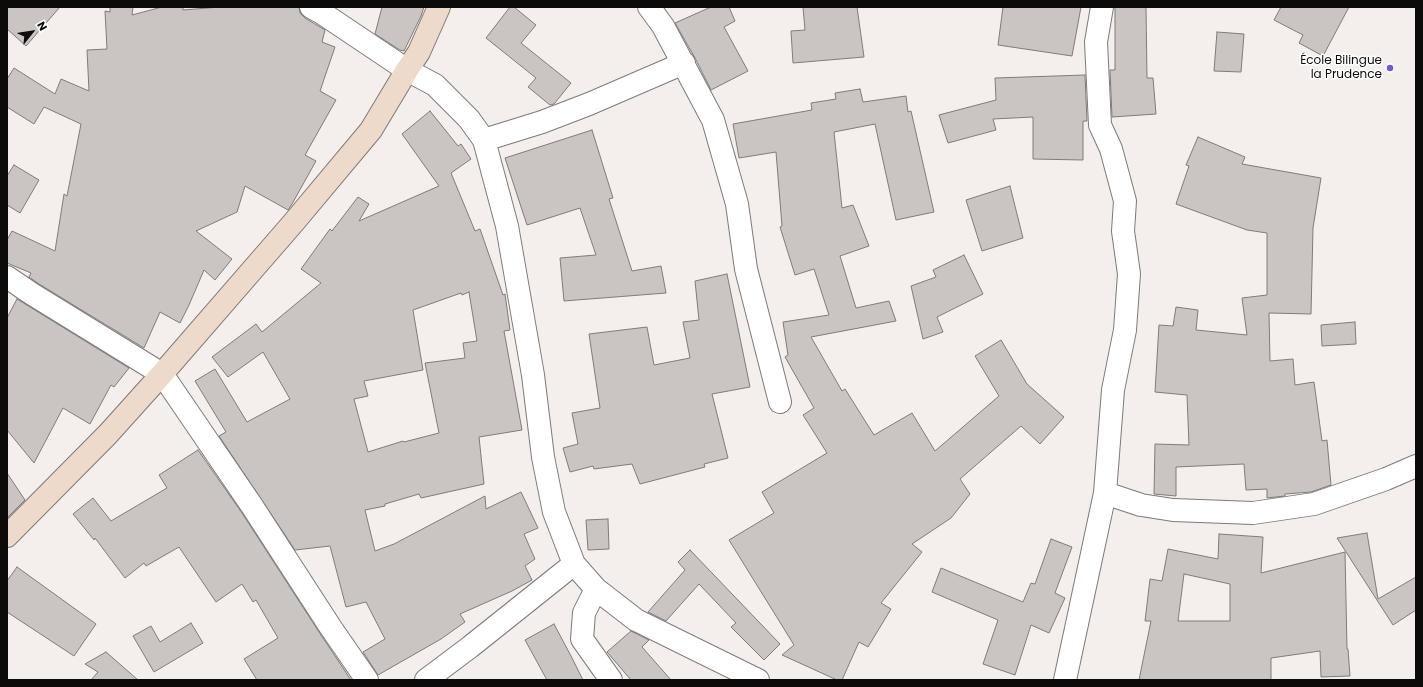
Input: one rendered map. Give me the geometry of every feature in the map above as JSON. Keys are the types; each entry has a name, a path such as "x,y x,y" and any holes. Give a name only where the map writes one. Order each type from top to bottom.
{"street":[{"path":"310,7 322,13 407,70 435,85 469,119 484,140 507,226 533,375 543,457 554,512 574,564 596,589 636,620 758,680"},
{"path":"7,536 108,434 162,374 294,222 371,130 419,52 439,7"},
{"path":"649,7 663,26 684,63 713,120 737,204 746,269 780,402"},
{"path":"1065,680 1105,493 1113,390 1125,330 1129,274 1123,231 1125,201 1111,149 1100,125 1096,42 1102,7"},
{"path":"484,140 542,122 590,104 684,63"},
{"path":"7,277 162,374 252,506 331,628 367,680"},
{"path":"1105,493 1141,505 1173,510 1253,513 1314,504 1386,479 1416,466"},
{"path":"426,680 574,564"},
{"path":"596,589 584,613 582,639 611,680"}],"building":[{"path":"7,7 60,7 26,46 7,29"},
{"path":"110,7 133,7 132,15 162,7 183,7 183,10 220,7 299,7 300,13 305,18 325,30 322,42 335,47 320,91 336,100 305,155 316,161 292,204 288,210 245,186 237,212 196,231 232,259 215,280 204,270 180,323 160,312 144,348 39,284 29,277 31,273 7,263 7,240 12,231 55,251 64,194 67,196 81,124 44,107 34,124 7,107 7,79 14,68 55,94 61,79 89,91 87,50 107,49 105,11 110,12"},
{"path":"382,7 424,7 404,51 375,34"},
{"path":"510,7 514,7 536,25 521,43 571,83 554,104 550,105 528,87 536,78 486,38"},
{"path":"711,7 729,7 735,21 724,27 748,71 711,90 675,23"},
{"path":"803,7 857,7 864,57 793,63 791,31 805,30"},
{"path":"1003,7 1081,7 1072,56 998,45"},
{"path":"1115,7 1146,7 1147,78 1153,78 1156,114 1112,117 1110,70 1115,70"},
{"path":"1281,7 1349,7 1323,56 1299,43 1303,35 1274,20"},
{"path":"1217,32 1244,34 1241,72 1214,71"},
{"path":"1085,75 1087,121 1083,121 1083,160 1033,159 1033,117 993,119 996,130 948,143 939,115 996,100 995,78"},
{"path":"860,89 863,102 906,96 908,112 911,111 934,212 896,220 875,124 834,132 842,208 853,205 869,246 840,256 856,308 889,301 896,321 811,337 842,391 845,389 874,435 912,413 935,451 999,396 975,356 1001,340 1027,384 1064,417 1040,444 1021,426 960,479 970,494 951,518 912,544 922,552 881,603 891,609 868,647 859,642 842,680 837,680 782,655 794,645 729,540 774,513 762,492 827,453 803,415 814,408 785,357 788,355 783,322 829,315 814,269 795,275 780,227 782,226 776,152 739,158 733,124 812,110 811,103 836,99 835,93"},
{"path":"430,111 458,146 461,144 471,159 451,173 475,231 480,229 503,295 505,294 510,330 504,331 522,430 479,437 484,484 421,498 419,494 385,504 385,506 365,510 375,551 394,544 485,496 486,509 521,492 538,528 524,534 535,559 525,566 532,580 512,591 460,614 465,622 441,639 378,675 363,652 385,639 366,602 346,607 330,546 295,550 219,436 226,432 195,381 215,369 247,422 290,399 263,352 228,377 212,357 256,324 262,332 321,283 301,269 330,229 332,231 358,197 369,204 359,221 439,186 402,134","holes":["469,292 477,341 463,343 465,358 425,363 439,433 403,441 368,452 354,399 368,396 364,381 423,370 413,310 461,293 462,295"]},
{"path":"592,130 613,198 609,199 632,271 661,266 666,293 564,301 560,258 596,255 580,208 527,225 505,158"},
{"path":"1198,137 1245,157 1242,164 1321,178 1313,228 1311,314 1269,313 1270,361 1293,359 1295,385 1314,382 1322,441 1327,440 1331,485 1311,492 1285,494 1285,496 1267,498 1267,489 1246,490 1244,464 1176,467 1176,496 1154,494 1155,444 1189,445 1187,395 1155,392 1159,325 1173,326 1176,307 1198,310 1196,330 1247,335 1242,298 1267,295 1267,233 1247,230 1176,204 1189,166 1186,165"},
{"path":"14,165 39,180 20,213 7,205 7,176"},
{"path":"1010,186 1023,238 982,251 966,200"},
{"path":"964,255 983,294 937,317 943,332 923,339 911,286 936,277 933,270"},
{"path":"727,274 750,387 712,394 728,458 704,464 705,467 640,484 632,464 594,469 593,466 570,472 563,448 578,444 572,413 600,408 589,334 647,327 654,365 690,358 683,322 699,320 695,281"},
{"path":"17,299 129,368 114,387 111,385 90,424 63,408 34,463 7,430 7,318"},
{"path":"1355,322 1356,344 1322,346 1321,325"},
{"path":"198,450 242,513 351,680 257,680 244,659 278,638 256,600 253,602 242,584 216,602 179,547 146,566 144,563 125,578 95,538 94,540 73,514 93,498 111,521 167,488 159,475"},
{"path":"7,473 25,500 7,518"},
{"path":"608,519 609,549 588,550 586,520"},
{"path":"1367,533 1378,599 1416,577 1416,610 1393,625 1337,538"},
{"path":"1219,534 1263,537 1261,573 1345,552 1347,649 1350,676 1321,677 1320,651 1271,658 1271,680 1139,680 1151,621 1145,621 1150,579 1162,581 1168,549 1218,559","holes":["1184,574 1230,584 1230,621 1178,621"]},
{"path":"1051,539 1072,547 1055,593 1065,598 1049,633 1031,625 1015,675 983,664 998,620 932,592 941,568 1023,602 1031,583 1035,584"},
{"path":"690,550 780,644 764,660 731,627 736,623 699,584 666,621 648,612 685,570 678,562"},
{"path":"17,567 96,624 74,656 7,612 7,581"},
{"path":"191,623 203,643 154,672 133,636 151,626 160,642"},
{"path":"554,624 583,680 547,680 525,640"},
{"path":"631,631 649,640 642,647 671,680 631,680 607,652"},
{"path":"106,652 138,680 91,680 98,672 85,664"}],"place":[{"name":"École Bilingue la Prudence","path":"1390,68"}]}
